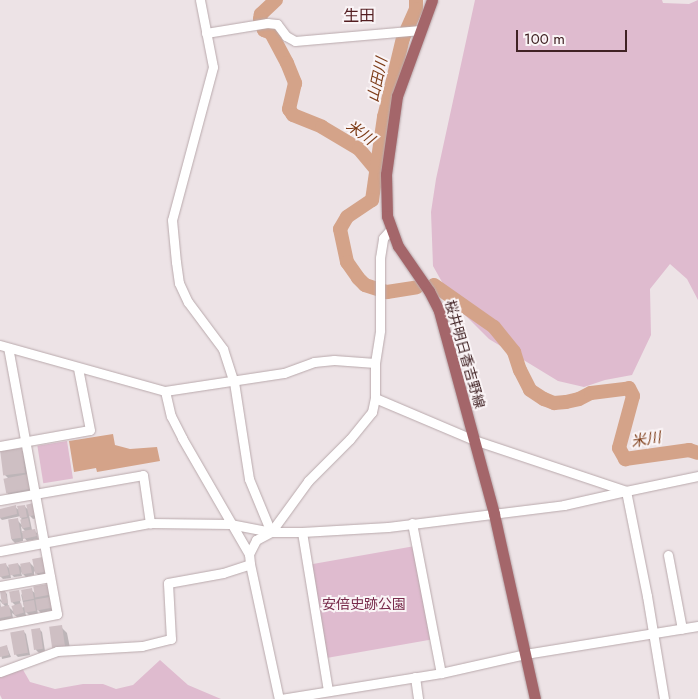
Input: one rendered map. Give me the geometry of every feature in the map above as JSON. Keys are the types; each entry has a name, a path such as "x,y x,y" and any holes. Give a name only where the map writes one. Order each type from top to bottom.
{"main road":[{"name":"桜井明日香吉野線","path":"432,0 397,96 386,174 387,216 398,246 429,291 439,311 494,514 535,699"}],"street":[{"path":"200,0 213,67 172,220 178,283 188,302 223,349 234,382 248,479 272,532"},
{"path":"206,33 267,23 277,24 286,36 296,41 421,30"},
{"path":"249,554 256,540 272,532 308,481 350,439 372,412 375,398 375,363 380,330 380,258 383,238 391,229"},
{"path":"0,625 57,614 4,346 166,391 284,373 314,362 334,360 375,363"},
{"path":"0,446 90,430 78,368"},
{"path":"166,391 171,416 182,438 249,554 280,699 441,673 525,654 698,626"},
{"path":"375,398 474,440 626,491"},
{"path":"0,500 143,474 150,523"},
{"path":"0,551 150,523 230,524 272,532 302,532 412,524 564,504 697,476"},
{"path":"626,491 654,634 664,699"},
{"path":"412,524 441,673"},
{"path":"302,532 328,691"},
{"path":"668,555 682,628"},
{"path":"0,672 56,651 142,646 172,640 168,583 223,573 250,564"},
{"path":"0,586 50,576"},
{"path":"415,676 418,699"},
{"path":"344,689 346,699"}],"green space":[{"path":"475,0 662,0 663,3 689,4 698,0 698,300 687,279 670,264 650,289 651,335 632,375 605,380 584,387 558,381 489,339 455,305 433,266 431,212 436,179"},
{"path":"67,441 73,479 43,483 37,446"},
{"name":"安倍史跡公園","path":"415,546 431,640 325,658 309,565"},
{"path":"160,660 188,685 221,699 2,699 0,695 0,676 22,668 30,682 55,689 83,684 103,684 116,689 133,685"}],"shaded area":[{"path":"113,434 115,445 130,449 157,447 160,461 97,472 96,468 74,472 69,441"}],"building":[{"path":"22,448 25,473 3,475 0,451"},
{"path":"28,474 31,489 6,493 3,479"},
{"path":"33,503 36,515 29,516 26,505"},
{"path":"16,505 17,514 0,518 0,509"},
{"path":"25,505 27,517 20,518 17,506"},
{"path":"18,518 21,538 11,539 8,520"},
{"path":"28,518 30,527 22,529 20,520"},
{"path":"35,529 37,536 23,539 22,531"},
{"path":"43,557 46,572 35,574 32,559"},
{"path":"30,562 32,573 22,575 20,564"},
{"path":"6,563 9,575 0,577 0,564"},
{"path":"18,563 20,574 10,576 8,565"},
{"path":"48,584 50,595 35,597 33,587"},
{"path":"32,588 34,599 23,601 21,590"},
{"path":"5,590 8,603 2,604 0,591"},
{"path":"19,590 21,601 11,603 9,592"},
{"path":"50,597 52,608 37,610 35,600"},
{"path":"34,600 36,611 25,613 23,602"},
{"path":"21,603 24,613 14,615 11,606"},
{"path":"9,605 11,616 0,618 0,607"},
{"path":"62,625 65,647 52,649 49,627"},
{"path":"40,628 43,649 34,650 31,629"},
{"path":"24,630 28,653 14,655 10,632"},
{"path":"7,645 9,655 0,657 0,647"}],"waterway":[{"name":"米川","path":"276,0 261,14 260,19 264,30 271,33 295,83 289,109 293,115 322,127 359,149 375,168"},
{"name":"米川","path":"416,0 416,9 403,38 384,117 372,200 347,217 340,229 347,262 365,285 387,292 417,287"},
{"name":"米川","path":"434,285 494,327 514,352 530,390 544,399 554,403 566,402 579,399 591,393 629,388 633,396 619,448 625,459 689,450 698,453"}],"district":[{"name":"生田","path":"359,16"}],"water label":[{"name":"山田川","path":"378,80"}]}
